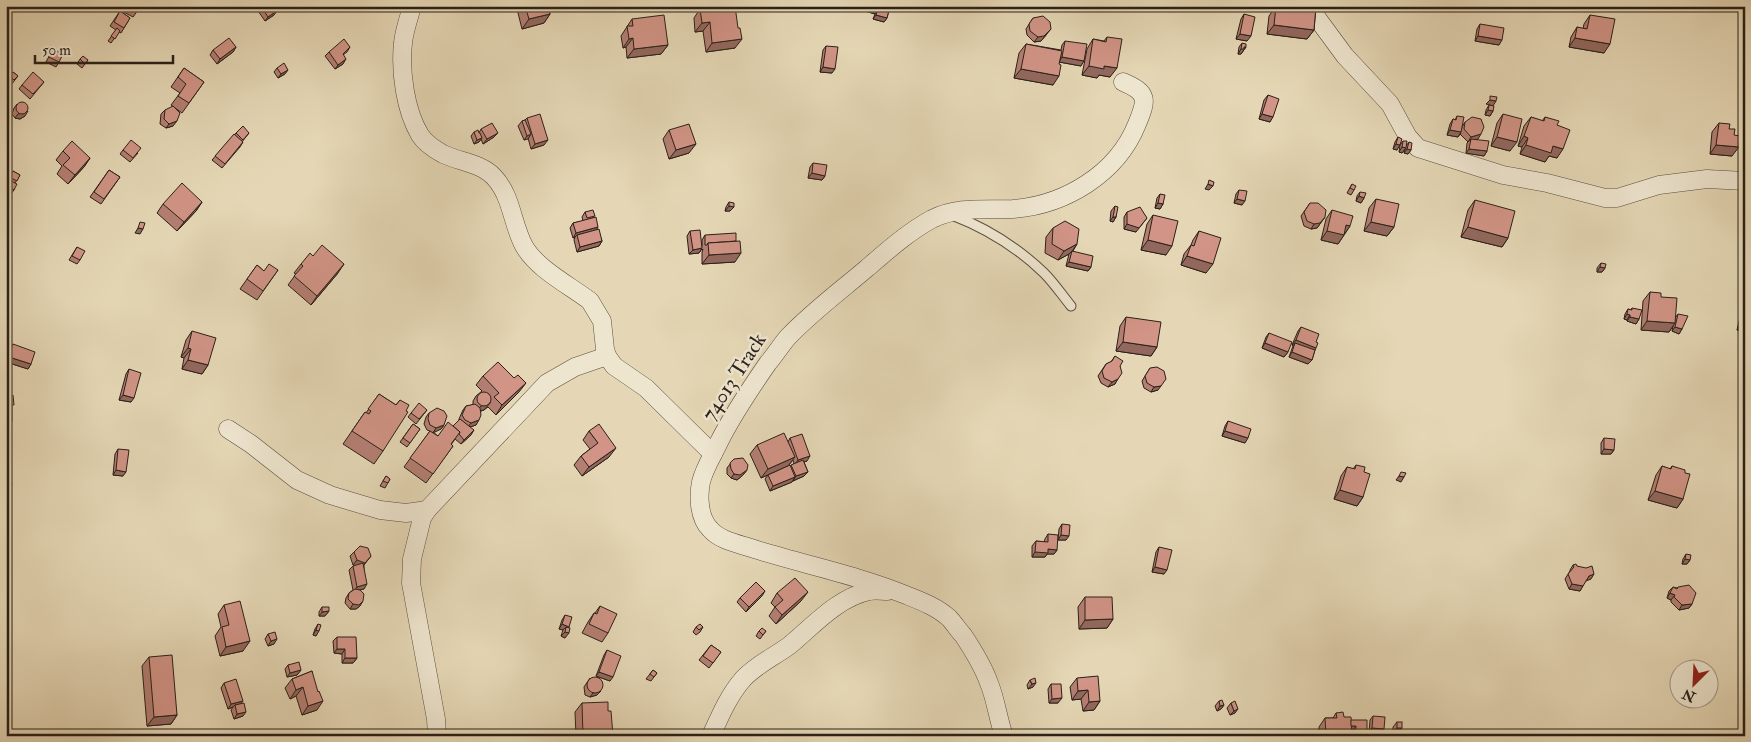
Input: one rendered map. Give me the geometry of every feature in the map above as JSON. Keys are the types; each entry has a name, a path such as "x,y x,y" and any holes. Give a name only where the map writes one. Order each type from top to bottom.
{"street":[{"path":"412,6 403,40 402,63 406,94 412,118 420,135 430,146 444,154 484,168 494,177 505,191 518,231 531,257 590,301 596,310 602,321 607,356 614,366 646,388 713,454"},
{"path":"1317,18 1345,56 1390,104 1408,137 1418,148 1503,175 1547,183 1605,198 1617,198 1659,184 1707,179 1745,181"},
{"name":"74013 Track","path":"1004,736 989,684 972,649 950,618 927,604 885,586 765,552 719,536 710,530 703,520 700,508 701,483 729,421 786,339 818,309 894,246 931,220 948,213 978,208 1027,208 1052,202 1072,193 1089,182 1117,158 1133,135 1144,101 1143,93 1124,82"},
{"path":"437,736 436,719 411,583 414,551 422,518 427,510 547,383 575,367 607,356"},
{"path":"228,429 251,444 296,480 330,495 380,510 406,514 427,510"},
{"path":"711,736 732,694 755,668 788,646 832,610 851,598 869,591 896,591"}],"lane":[{"path":"948,213 970,222 1026,257 1045,275 1071,306"}],"building":[{"path":"261,6 275,6 278,10 268,17"},
{"path":"525,6 548,6 550,14 529,19"},
{"path":"735,6 738,28 740,28 742,39 712,43 710,22 702,23 700,9"},
{"path":"869,6 890,6 887,18 876,15 878,9"},
{"path":"1276,6 1286,8 1286,6 1316,6 1314,30 1274,25"},
{"path":"120,11 130,18 124,28 114,22"},
{"path":"1244,14 1255,17 1251,36 1240,34"},
{"path":"664,15 668,45 634,49 633,38 629,39 627,26 633,26 632,19"},
{"path":"1590,15 1615,19 1610,44 1575,38 1577,27 1587,29"},
{"path":"1043,16 1050,22 1051,29 1044,36 1038,37 1030,31 1029,24 1033,18"},
{"path":"1480,24 1504,28 1502,40 1478,36"},
{"path":"117,28 120,31 115,39 111,36"},
{"path":"1107,37 1122,39 1117,68 1104,66 1104,69 1089,66 1093,39 1106,42"},
{"path":"229,38 236,47 220,59 213,50"},
{"path":"344,39 350,47 343,54 346,59 338,65 329,52"},
{"path":"1065,41 1087,44 1084,61 1062,57"},
{"path":"1242,43 1246,44 1244,49 1241,49"},
{"path":"1026,44 1062,51 1059,76 1021,69"},
{"path":"826,46 838,47 835,69 823,67"},
{"path":"53,49 63,54 59,62 49,57"},
{"path":"83,56 88,60 85,64 80,59"},
{"path":"284,63 288,70 281,74 277,68"},
{"path":"184,68 204,82 189,103 178,96 186,84 178,77"},
{"path":"13,72 18,76 14,80 10,76"},
{"path":"33,72 44,82 33,94 22,85"},
{"path":"1268,95 1279,99 1273,117 1262,114"},
{"path":"1490,96 1497,97 1496,101 1490,100"},
{"path":"20,102 24,102 28,108 24,114 20,114 16,110 16,106"},
{"path":"1489,105 1494,106 1493,111 1488,110"},
{"path":"173,106 180,113 177,121 169,124 164,119 165,110"},
{"path":"6,110 13,115 6,122"},
{"path":"540,114 548,140 535,144 527,118"},
{"path":"1503,114 1522,119 1517,142 1497,137"},
{"path":"1457,116 1464,117 1461,132 1450,130 1453,119 1456,120"},
{"path":"1472,117 1481,119 1484,127 1481,134 1471,137 1464,129 1465,122"},
{"path":"1531,117 1544,121 1545,117 1559,121 1557,125 1570,130 1563,149 1553,146 1551,153 1526,145 1528,138 1524,136"},
{"path":"525,120 531,134 527,136 522,121"},
{"path":"492,123 498,133 487,139 481,129"},
{"path":"1719,123 1730,124 1729,129 1735,129 1734,135 1740,136 1739,147 1716,145"},
{"path":"689,124 696,144 676,150 669,130"},
{"path":"243,126 249,133 243,140 236,133"},
{"path":"478,130 482,138 477,140 474,132"},
{"path":"234,134 243,142 225,164 215,156"},
{"path":"1398,137 1402,139 1400,145 1396,144"},
{"path":"1471,139 1489,141 1487,151 1469,149"},
{"path":"131,140 141,148 133,158 123,150"},
{"path":"72,141 90,158 75,175 63,165 70,158 63,151"},
{"path":"1403,141 1407,141 1406,148 1402,147"},
{"path":"1409,142 1412,143 1411,150 1407,149"},
{"path":"813,163 827,165 825,176 812,173"},
{"path":"109,170 120,177 104,199 94,192"},
{"path":"13,171 20,175 17,181 9,177"},
{"path":"1209,180 1214,182 1213,186 1208,184"},
{"path":"11,181 17,184 14,190 8,186"},
{"path":"182,183 202,202 184,222 163,204"},
{"path":"1352,184 1356,186 1354,190 1350,188"},
{"path":"1239,190 1247,191 1245,201 1237,199"},
{"path":"1360,192 1366,193 1364,198 1359,196"},
{"path":"1160,194 1165,195 1163,204 1158,203"},
{"path":"1376,199 1399,204 1394,227 1371,222"},
{"path":"1475,200 1515,211 1508,238 1468,227"},
{"path":"729,202 734,203 734,207 729,206"},
{"path":"1310,203 1318,203 1326,210 1325,217 1320,223 1314,224 1307,221 1304,212"},
{"path":"1115,206 1118,207 1116,217 1113,217"},
{"path":"1140,207 1147,218 1139,228 1127,224 1127,212"},
{"path":"593,210 595,216 587,218 585,212"},
{"path":"1332,210 1353,216 1350,226 1346,225 1344,235 1327,231"},
{"path":"1153,215 1178,221 1172,246 1148,240"},
{"path":"596,217 598,227 576,233 573,223"},
{"path":"1065,221 1079,229 1077,244 1064,251 1052,244 1053,228"},
{"path":"140,222 145,223 143,229 138,228"},
{"path":"599,229 602,241 580,247 577,235"},
{"path":"700,230 702,248 693,250 690,231"},
{"path":"1199,231 1221,238 1213,264 1187,256 1191,245 1194,246"},
{"path":"736,233 736,241 708,243 705,245 705,235"},
{"path":"740,241 741,253 709,255 708,243"},
{"path":"322,245 344,264 317,296 294,276 303,266 301,264 310,253 313,256"},
{"path":"77,247 85,251 80,260 72,256"},
{"path":"1072,251 1093,256 1091,267 1069,262"},
{"path":"1601,263 1606,264 1605,268 1600,267"},
{"path":"269,264 278,270 263,291 247,279 257,265 264,271"},
{"path":"1650,292 1661,293 1661,297 1677,298 1675,323 1647,321"},
{"path":"1632,308 1642,310 1639,319 1630,317 1627,314 1628,309 1632,310"},
{"path":"1678,314 1688,316 1682,329 1675,327"},
{"path":"1742,316 1745,317 1745,326 1740,325"},
{"path":"1126,317 1161,322 1157,347 1123,342"},
{"path":"1301,327 1319,334 1316,348 1296,340"},
{"path":"192,331 216,338 208,365 188,360 191,349 188,348"},
{"path":"1269,333 1292,342 1288,352 1265,343"},
{"path":"1295,343 1315,350 1312,360 1292,352"},
{"path":"13,344 35,352 31,364 9,357"},
{"path":"1115,356 1123,361 1120,366 1122,373 1118,379 1112,382 1104,378 1102,371 1106,364 1112,361"},
{"path":"498,362 514,378 518,375 526,383 502,405 494,397 499,393 483,376"},
{"path":"1157,367 1164,371 1166,379 1161,386 1154,387 1147,383 1145,376 1150,368"},
{"path":"129,369 141,373 134,398 123,395"},
{"path":"481,392 487,392 491,399 487,406 481,406 477,402 477,396"},
{"path":"379,394 396,405 400,400 409,405 406,411 408,412 383,451 352,431 365,412 369,414 371,411 368,409"},
{"path":"13,395 12,421 6,421 6,396"},
{"path":"419,403 427,410 419,419 411,413"},
{"path":"475,404 480,408 481,415 479,420 471,423 465,420 462,415 466,406"},
{"path":"437,408 444,411 447,416 444,425 436,428 430,425 428,419 429,413"},
{"path":"460,419 474,430 464,440 459,434 460,432 453,426"},
{"path":"1228,421 1251,429 1248,438 1225,431"},
{"path":"448,422 460,432 451,444 453,446 433,474 410,458 430,431 438,436"},
{"path":"413,424 420,429 410,443 403,438"},
{"path":"599,424 616,448 589,467 581,456 598,443 589,431"},
{"path":"784,433 795,457 768,469 757,445"},
{"path":"802,434 810,456 798,460 790,438"},
{"path":"1604,438 1615,439 1614,450 1604,449"},
{"path":"118,449 129,450 126,472 116,470"},
{"path":"743,458 748,465 747,470 740,475 734,474 730,463 734,459"},
{"path":"803,460 808,472 796,476 791,465"},
{"path":"790,465 795,477 773,486 768,475"},
{"path":"1356,465 1365,467 1364,472 1370,474 1363,497 1340,490 1347,467 1355,469"},
{"path":"1662,466 1671,469 1672,466 1685,470 1685,473 1690,474 1683,499 1655,491"},
{"path":"1401,472 1406,473 1404,477 1399,476"},
{"path":"6,473 12,484 6,486"},
{"path":"386,476 390,479 388,483 383,481"},
{"path":"1062,524 1070,525 1069,536 1061,535"},
{"path":"1048,534 1058,535 1057,550 1048,549 1048,553 1035,552 1036,541 1048,542"},
{"path":"360,546 368,548 371,556 365,563 357,560 354,552"},
{"path":"1159,547 1172,550 1167,570 1155,567"},
{"path":"1686,554 1691,555 1690,560 1685,559"},
{"path":"363,563 367,584 357,587 353,566"},
{"path":"1576,564 1586,568 1592,566 1594,574 1589,576 1583,586 1572,584 1568,574 1574,567 1573,565"},
{"path":"795,578 808,592 782,615 775,607 783,600 777,593"},
{"path":"756,582 765,591 749,607 740,598"},
{"path":"1689,585 1696,593 1692,604 1682,605 1674,597 1675,595 1670,593 1673,587 1677,589 1678,587"},
{"path":"355,589 360,590 364,594 363,601 359,605 353,604 348,599 349,593"},
{"path":"1085,597 1112,597 1113,619 1085,620"},
{"path":"240,601 250,641 226,647 222,627 229,625 224,605"},
{"path":"600,606 617,614 608,633 589,624 594,613 597,614"},
{"path":"322,607 329,607 329,611 322,612"},
{"path":"565,615 572,617 569,627 562,624"},
{"path":"318,624 321,625 319,631 316,630"},
{"path":"700,624 703,627 699,630 696,627"},
{"path":"566,627 570,628 569,633 565,632"},
{"path":"762,628 766,631 763,635 759,631"},
{"path":"275,632 277,639 271,641 268,634"},
{"path":"337,637 356,637 357,658 345,658 345,649 337,649"},
{"path":"711,645 721,652 713,663 703,656"},
{"path":"607,650 621,656 613,677 599,672"},
{"path":"172,655 177,715 154,717 149,657"},
{"path":"299,662 301,670 290,673 288,665"},
{"path":"653,670 657,673 654,677 650,674"},
{"path":"312,671 318,692 323,701 308,706 303,687 296,690 292,679"},
{"path":"1098,676 1100,701 1089,702 1088,690 1078,691 1077,678"},
{"path":"595,677 601,679 603,685 601,691 595,693 589,691 587,685 589,679"},
{"path":"1035,678 1036,683 1032,684 1030,680"},
{"path":"236,679 243,701 231,704 224,683"},
{"path":"1051,684 1061,684 1062,698 1052,699"},
{"path":"1222,700 1224,705 1220,706 1219,701"},
{"path":"1235,701 1238,709 1234,711 1231,703"},
{"path":"608,702 608,711 611,711 613,736 583,736 582,703"},
{"path":"244,703 246,712 237,714 235,705"},
{"path":"1343,712 1344,717 1351,717 1352,736 1326,736 1325,718 1337,718 1336,713"},
{"path":"1373,716 1385,717 1384,729 1372,728"},
{"path":"1351,720 1367,720 1367,736 1356,736 1356,726 1351,726"},
{"path":"1397,722 1402,722 1402,728 1397,728"}]}
